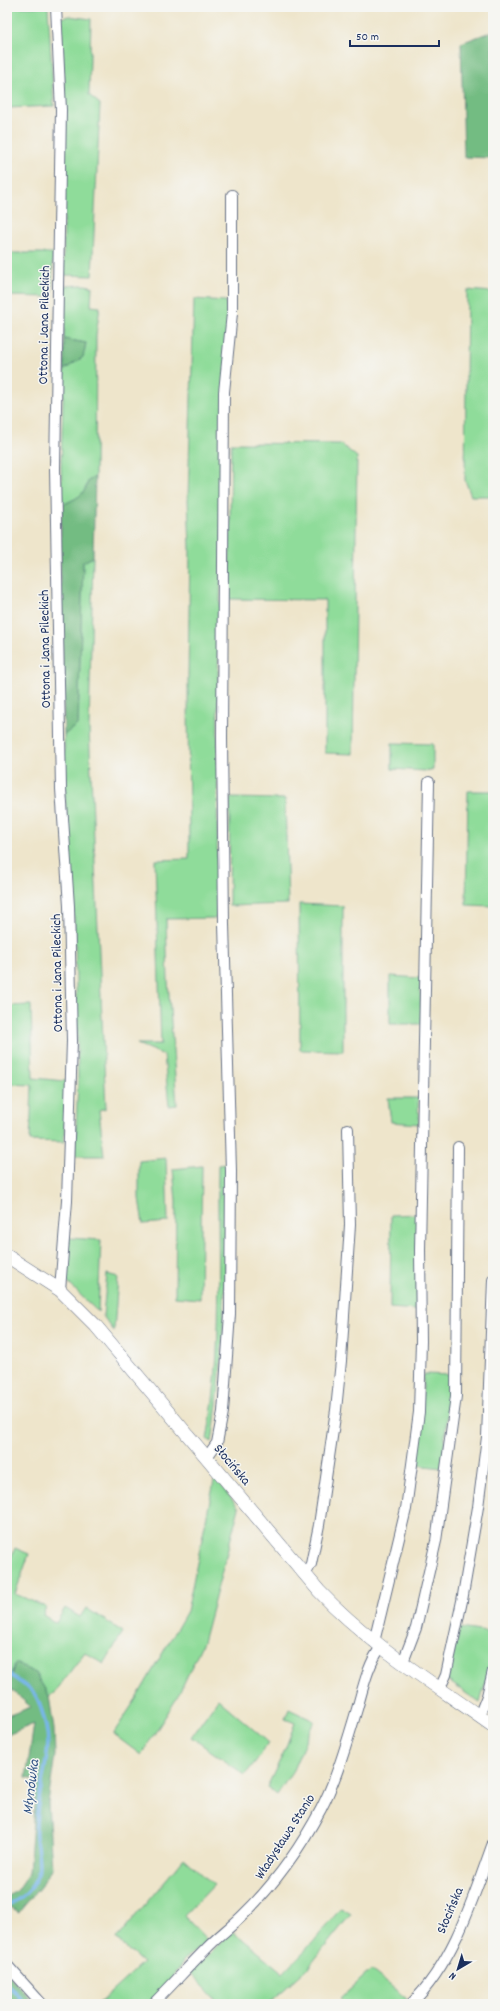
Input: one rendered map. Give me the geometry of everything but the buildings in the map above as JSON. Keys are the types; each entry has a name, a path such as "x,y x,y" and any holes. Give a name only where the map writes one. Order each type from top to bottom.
{"street":[{"name":"Ottona i Jana Pileckich","path":"56,7 61,110 55,469 61,789 69,906 72,1041 67,1194 60,1290"},
{"path":"207,1457 217,1443 223,1412 230,1314 231,1171 224,924 222,723 224,392 232,313 232,194"},
{"name":"Władysława Stanio","path":"153,2004 205,1949 242,1916 261,1895 289,1858 311,1825 321,1808 341,1760 378,1644 379,1626 406,1509 419,1412 421,1341 420,1250 429,782"},
{"path":"305,1575 311,1564 319,1525 336,1410 341,1361 350,1225 348,1129"},
{"path":"403,1662 416,1628 436,1541 456,1396 458,1147"},
{"name":"Słocińska","path":"7,1256 60,1290 104,1334 305,1575 347,1620 378,1644 493,1726"},
{"path":"440,1688 446,1676 462,1601 478,1507 487,1437 493,1280"},
{"path":"479,1716 487,1696 493,1670"},
{"name":"Słocińska","path":"411,2004 420,1996 447,1954 479,1882 493,1843"},
{"path":"7,1965 42,2004"}],"green space":[{"path":"7,7 48,7 54,106 7,108"},
{"path":"69,16 91,19 89,95 100,104 92,276 63,275 66,109 60,18"},
{"path":"493,31 493,158 464,157 461,43"},
{"path":"7,253 53,253 52,297 7,296"},
{"path":"64,286 92,286 91,306 100,307 96,335 95,477 88,481 82,494 62,505 61,466 64,370 83,357 86,343 64,339"},
{"path":"467,290 493,292 493,496 471,496 465,480"},
{"path":"194,299 226,301 228,316 218,678 217,918 166,919 168,981 177,1105 169,1106 164,1055 137,1044 161,1044 155,860 189,859 188,679 190,548 188,498"},
{"path":"64,339 86,343 83,357 64,370"},
{"path":"231,443 341,444 357,457 353,754 325,753 325,600 229,599"},
{"path":"95,477 93,557 83,562 78,724 64,735 60,546 62,505 82,494 88,481"},
{"path":"93,557 89,728 106,1108 99,1110 104,1156 75,1156 78,1080 75,934 65,796 64,735 78,724 83,562"},
{"path":"392,743 433,744 433,770 392,769"},
{"path":"468,791 493,791 493,906 466,905"},
{"path":"230,798 285,799 288,904 229,906"},
{"path":"299,904 343,906 343,1051 300,1050"},
{"path":"390,976 420,978 422,1024 390,1024"},
{"path":"31,1005 33,1078 66,1081 64,1142 30,1141 32,1085 7,1084 7,1006"},
{"path":"388,1098 418,1098 419,1124 391,1122"},
{"path":"166,1158 168,1222 143,1224 139,1198 139,1161"},
{"path":"226,1164 223,1338 217,1407 212,1442 207,1439 216,1371 218,1337 218,1165"},
{"path":"202,1166 200,1299 175,1297 176,1201 173,1169"},
{"path":"417,1214 417,1310 390,1308 391,1215"},
{"path":"69,1238 101,1240 98,1312 66,1281"},
{"path":"107,1274 118,1277 114,1331 103,1316"},
{"path":"424,1374 451,1375 442,1468 416,1465"},
{"path":"214,1481 218,1481 239,1508 203,1642 177,1698 141,1755 113,1734 136,1699 187,1611"},
{"path":"15,1548 29,1554 15,1594 46,1607 43,1615 56,1623 65,1608 80,1617 86,1608 123,1632 104,1664 85,1652 54,1693 49,1696 35,1673 15,1663 7,1686 7,1567"},
{"path":"460,1628 493,1633 493,1655 480,1703 447,1680"},
{"path":"15,1663 35,1673 49,1696 54,1729 55,1755 48,1803 52,1869 40,1887 19,1912 7,1905 7,1896 17,1891 29,1873 36,1780 26,1778 34,1724 7,1735 7,1716 31,1707 8,1687"},
{"path":"218,1699 268,1742 260,1756 245,1775 191,1737"},
{"path":"289,1709 314,1721 293,1770 277,1795 267,1787 284,1752 295,1723 285,1719"},
{"path":"184,1858 214,1885 184,1916 208,1941 184,1960 169,1982 148,2004 98,2004 143,1963 116,1939"},
{"path":"341,1908 351,1914 308,1968 268,2004 220,2004 190,1972 233,1931 283,1973 314,1941"},
{"path":"371,1970 407,1999 402,2004 347,2004 341,1998"},
{"path":"7,1974 9,1975 34,2004 7,2004"}],"waterway":[{"name":"Młynówka","path":"7,1672 36,1696 45,1722 48,1744 38,1803 36,1826 39,1866 38,1874 30,1889 7,1906"},
{"name":"Młynówka","path":"7,1984 26,2004"}]}
